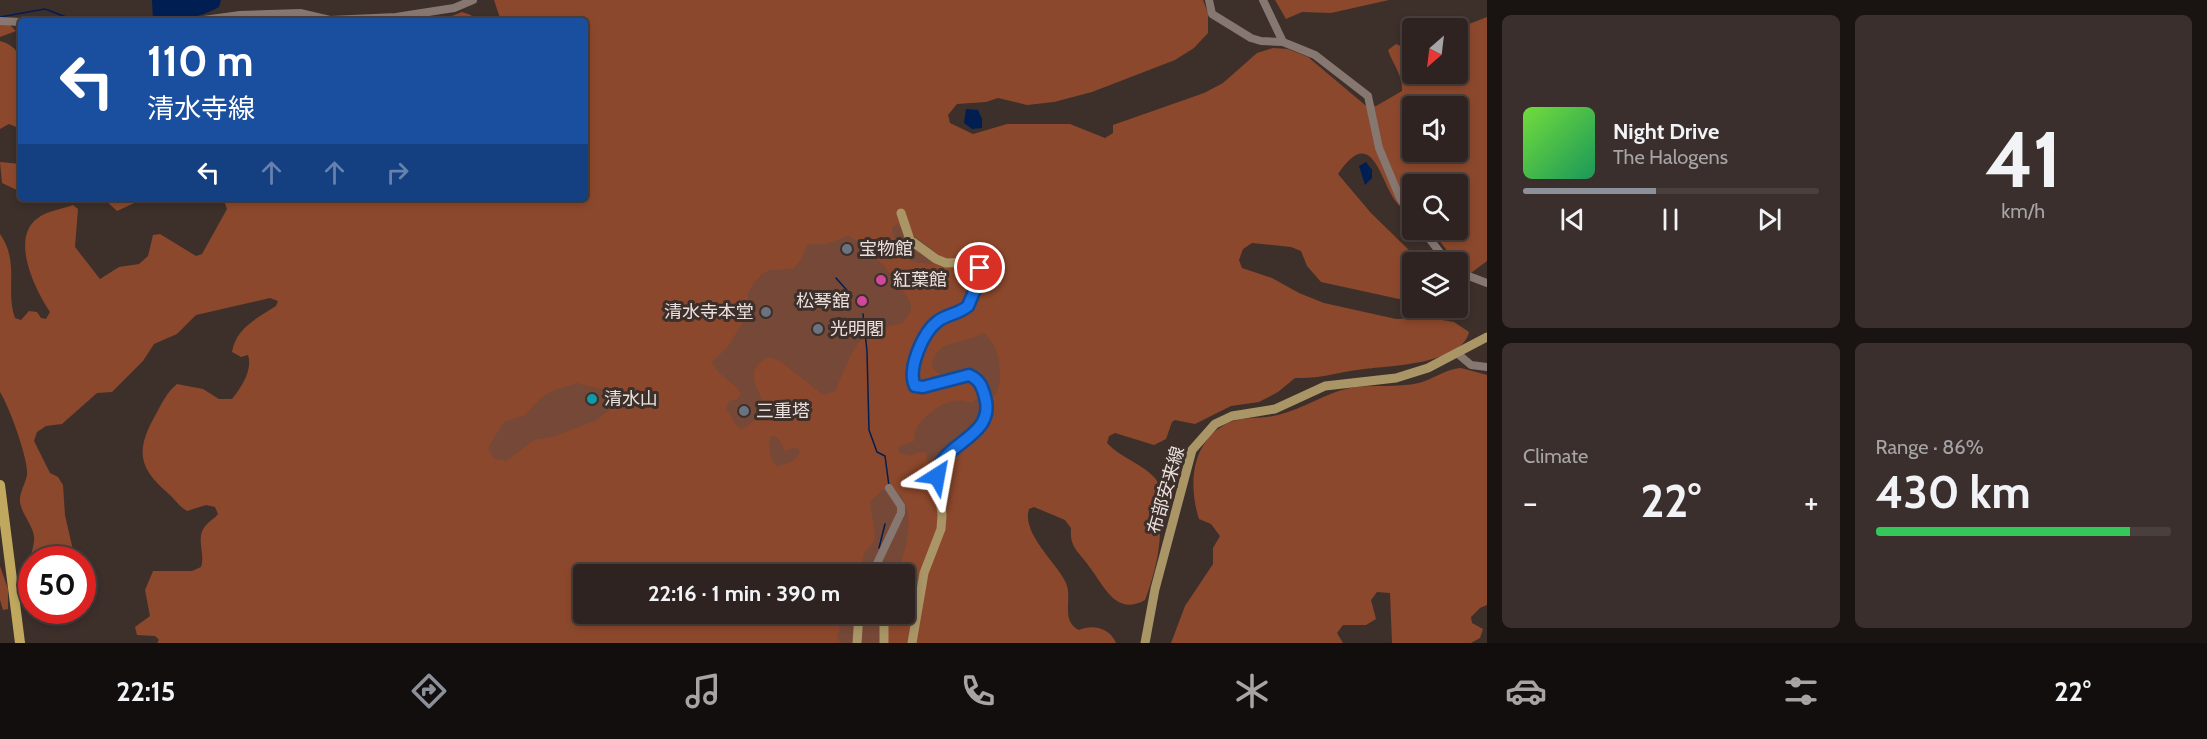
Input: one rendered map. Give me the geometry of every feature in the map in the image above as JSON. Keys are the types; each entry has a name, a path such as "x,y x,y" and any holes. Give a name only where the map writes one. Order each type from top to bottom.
{"highway":[{"path":"0,485 20,643"}],"main road":[{"path":"901,213 907,236 913,243 946,263 975,262 980,268 979,280 968,306 941,318 928,332 912,375 914,383 923,387 969,375 982,385 988,411 985,420 937,470 942,515 941,529 924,573 912,643"},
{"name":"布部安来線","path":"1145,643 1155,589 1192,450 1200,438 1215,424 1232,416 1275,409 1325,386 1396,378 1428,368 1487,337"},
{"path":"856,643 858,624"},
{"path":"884,624 884,643"}],"street":[{"path":"376,18 454,8 473,0"},
{"path":"1209,0 1212,14 1242,34 1261,41 1282,42 1324,60 1368,96 1379,148 1402,201"},
{"path":"1263,0 1282,42"},
{"path":"218,18 300,13 326,18"},
{"path":"0,21 18,22"},
{"path":"1431,240 1440,252"},
{"path":"1468,276 1487,284"},
{"path":"1458,354 1471,365 1487,367"},
{"path":"877,564 901,513 901,506 889,488"}],"shaded area":[{"path":"494,0 1203,0 1208,13 1208,33 1194,48 1175,60 1092,92 1054,102 1027,105 998,98 986,102 957,104 948,115 950,123 973,134 1007,124 1070,124 1105,138 1113,133 1113,125 1204,93 1223,83 1257,53 1273,48 1288,49 1308,57 1365,105 1376,106 1402,91 1399,75 1388,50 1396,44 1402,46 1402,84 1468,84 1468,25 1487,17 1487,261 1471,273 1468,272 1468,252 1448,252 1439,240 1468,240 1468,174 1402,174 1402,208 1391,194 1374,162 1368,155 1360,154 1350,159 1338,174 1371,213 1411,252 1402,252 1402,298 1321,282 1307,266 1301,251 1291,247 1252,243 1243,249 1239,260 1242,268 1272,278 1299,293 1324,303 1396,319 1430,318 1454,322 1469,332 1464,343 1453,351 1423,361 1295,378 1278,392 1259,402 1231,406 1195,424 1175,420 1172,422 1166,439 1154,445 1115,433 1109,436 1107,443 1157,480 1160,526 1158,551 1145,600 1127,605 1113,598 1076,550 1072,541 1071,528 1065,520 1034,507 1029,509 1028,518 1035,538 1066,583 1068,615 1073,626 1079,630 1090,627 1100,629 1110,634 1116,643 879,643 883,624 915,624 915,564 900,564 907,541 908,518 902,497 894,489 882,490 870,502 875,535 873,543 864,553 862,564 573,564 573,624 838,624 840,628 837,639 841,643 157,643 159,640 155,636 137,635 135,627 150,616 145,590 153,571 192,571 201,567 201,534 207,524 218,514 215,507 206,505 187,511 151,476 143,458 145,438 149,427 170,391 177,384 203,389 219,399 232,399 239,390 249,367 248,355 241,357 232,352 234,344 248,324 276,306 278,301 270,298 196,315 177,334 154,344 143,361 112,392 97,393 62,424 46,426 37,432 34,441 50,473 58,477 63,485 65,515 72,546 33,546 34,536 20,502 27,475 25,458 18,433 0,392 0,234 6,245 11,266 12,308 15,318 21,320 29,311 37,312 41,318 46,319 50,312 32,278 25,251 30,227 38,218 50,212 73,205 78,209 75,247 100,279 119,267 139,264 148,256 153,235 160,234 196,256 202,254 227,209 224,201 588,201 588,18 500,18","holes":["897,224 931,248 944,261 941,265 915,262 906,257 893,235 892,228","848,236 875,256 892,276 911,304 911,311 902,323 879,329 862,339 851,355 835,391 823,395 779,360 768,357 757,366 754,374 761,409 756,419 742,429 737,426 726,409 729,401 737,399 741,394 712,362 727,348 748,314 748,293 762,274 770,270 793,269 800,261 808,244 826,244","982,333 993,344 999,363 999,383 997,392 992,398 984,397 986,382 979,377 963,372 939,374 932,367 938,351","577,383 607,391 615,398 616,404 597,420 552,437 534,440 506,461 494,459 488,448 504,422 525,415 542,397 554,390","978,398 994,413 990,420 951,459 944,476 935,480 930,477 926,452 910,456 899,453 898,449 901,445 913,442 916,429 926,416 940,406 956,400 971,403","772,435 779,439 785,451 796,447 800,452 790,462 776,466 770,455 769,446"]},
{"path":"1275,0 1389,0 1331,13 1302,12 1286,19"},
{"path":"462,12 471,15 472,18 451,18"},
{"path":"9,24 16,31 0,37 0,25"},
{"path":"0,41 15,49 18,56 18,128 9,124 0,129"},
{"path":"864,141 1025,362 940,643 793,643 780,624 915,624 915,564 761,564 546,464 490,462 482,420"},
{"path":"0,162 18,164 18,191 2,183"},
{"path":"106,201 139,201 117,211"},
{"path":"1461,368 1487,375 1487,605 1471,617 1472,623 1483,629 1480,638 1471,643 1392,643 1390,593 1377,592 1371,600 1376,619 1366,625 1343,625 1337,633 1343,643 1171,643 1185,606 1213,564 1213,548 1220,536 1211,524 1199,519 1194,492 1194,478 1200,452 1206,441 1216,431 1234,421 1287,412 1341,390 1419,383 1450,370"},
{"path":"0,566 8,589 8,609 3,610 0,600"}],"water":[{"path":"152,0 221,0 219,7 204,14 187,18 153,18"},
{"path":"966,109 978,110 982,119 982,128 972,129 964,123"},
{"path":"1366,162 1372,170 1372,178 1365,185 1359,166"}],"waterway":[{"path":"0,17 45,9 69,18"},
{"path":"102,18 122,18"},
{"path":"836,278 852,296"},
{"path":"863,314 867,351 869,430 877,452 885,456 889,486"},
{"path":"879,548 885,524"}],"place":[{"name":"宝物館","path":"847,249"},
{"name":"紅葉館","path":"881,280"},
{"name":"松琴舘","path":"862,301"},
{"name":"清水寺本堂","path":"766,312"},
{"name":"光明閣","path":"818,329"},
{"name":"清水山","path":"592,399"},
{"name":"三重塔","path":"744,411"}],"route":[{"path":"937,476 937,470 941,464 985,420 988,411 987,404 982,385 969,375 961,375 923,387 915,386 912,375 923,342 934,323 968,306 979,280 980,268"}]}
